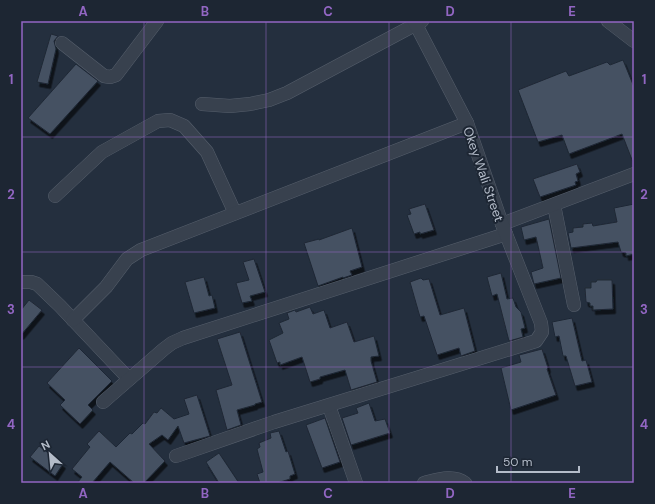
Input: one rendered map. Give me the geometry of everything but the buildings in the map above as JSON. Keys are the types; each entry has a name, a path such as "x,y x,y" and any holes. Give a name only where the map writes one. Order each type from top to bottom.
{"street":[{"path":"62,43 104,76 110,77 116,75 157,21"},
{"path":"608,21 634,41"},
{"path":"202,104 230,106 269,100 287,93 417,22"},
{"name":"Okey Wali Street","path":"328,406 536,341 542,332 541,323 504,229 467,123 417,22"},
{"path":"55,196 102,152 158,121 170,120 184,126 207,152 235,213"},
{"path":"73,320 106,287 127,259 140,250 467,123"},
{"path":"103,402 164,349 183,338 504,229 554,205 634,174"},
{"path":"554,205 574,305"},
{"path":"21,282 31,282 37,284 129,379"},
{"path":"176,456 328,406 356,483"},
{"path":"424,483 449,478 460,479 465,483"}]}
